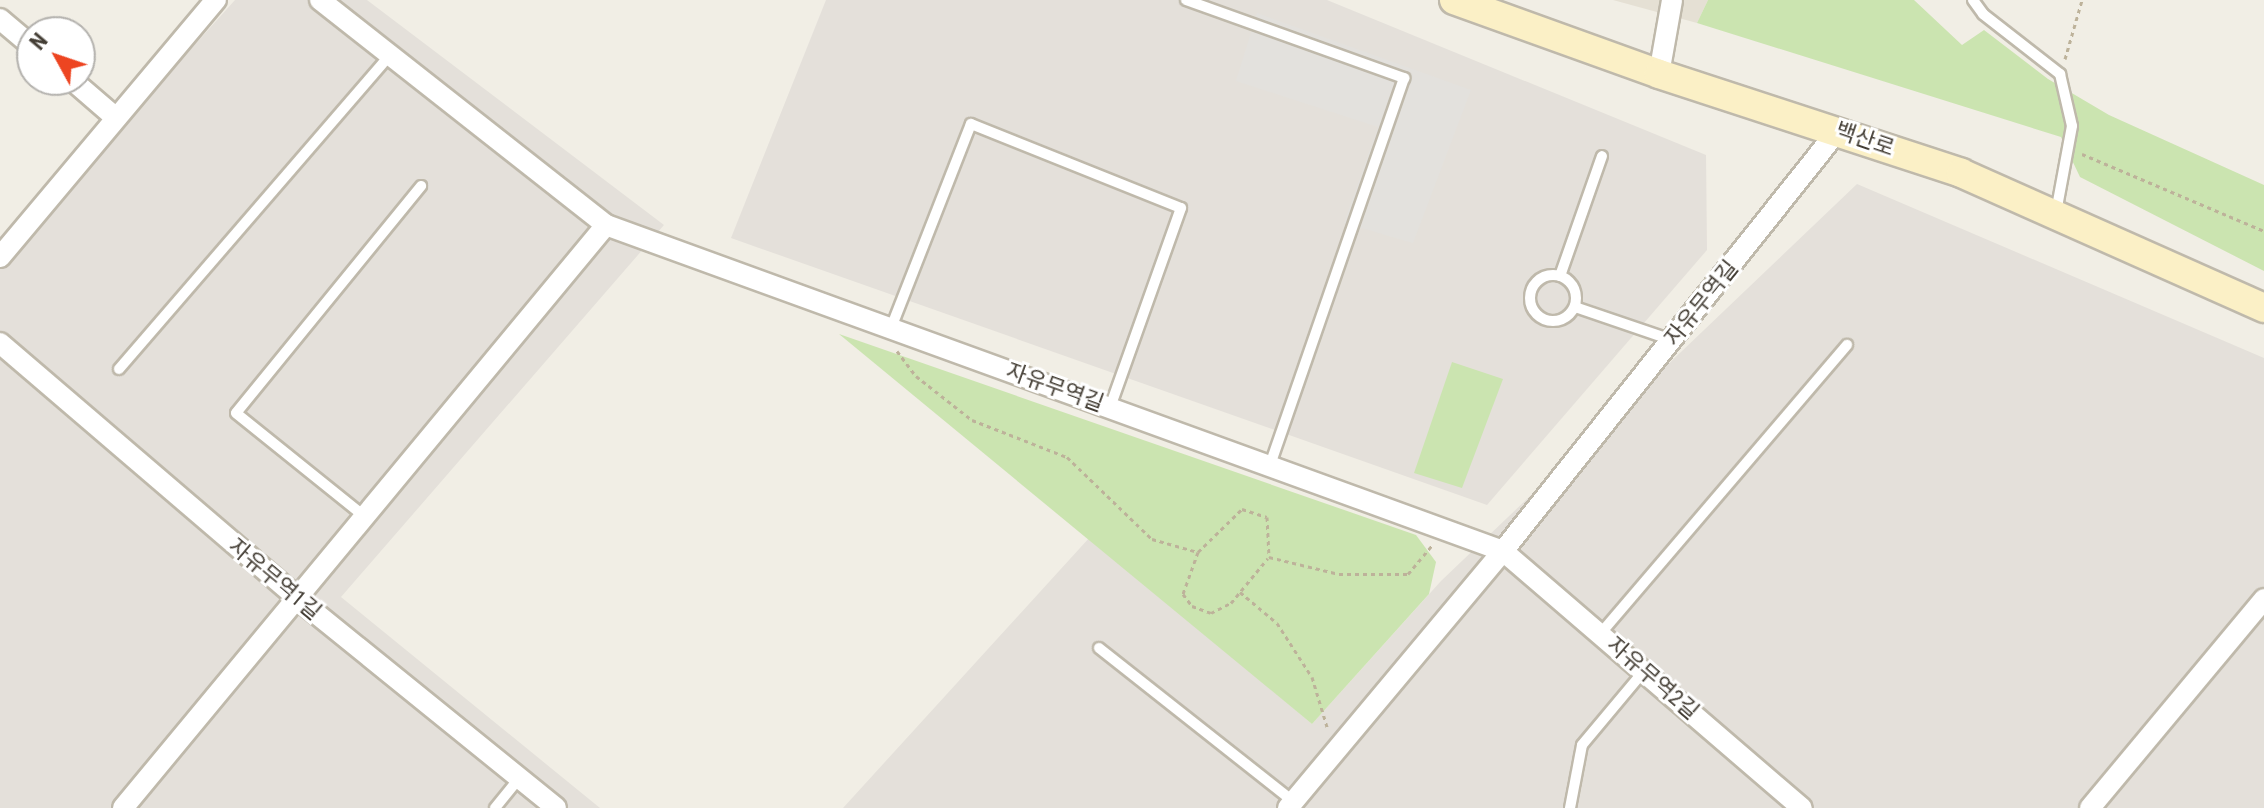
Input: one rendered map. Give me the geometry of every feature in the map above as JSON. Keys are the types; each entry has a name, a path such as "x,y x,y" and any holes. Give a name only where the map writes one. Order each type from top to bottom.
{"main road":[{"name":"백산로","path":"1454,0 1659,74 1839,129 2056,214 2264,308"}],"street":[{"path":"0,257 216,0"},
{"name":"자유무역길","path":"320,0 606,225 1503,551"},
{"path":"1659,74 1672,0"},
{"path":"0,19 16,32"},
{"path":"91,96 116,118"},
{"name":"자유무역길","path":"1294,806 1335,751 1503,551 1839,129"},
{"path":"123,808 606,225"},
{"name":"자유무역1길","path":"0,343 297,598 556,808"},
{"name":"자유무역2길","path":"1503,551 1802,808"},
{"path":"2090,808 2264,599"}],"lane":[{"path":"1186,0 1404,78 1270,466"},
{"path":"1973,0 1983,14 2060,74 2072,126 2056,214"},
{"path":"119,369 390,55"},
{"path":"891,328 971,124 1181,208 1110,407"},
{"path":"1560,276 1602,156"},
{"path":"364,516 236,413 421,186"},
{"path":"1560,276 1572,285 1575,307 1558,321 1543,319 1532,309 1530,294 1538,280 1560,276"},
{"path":"1575,307 1672,340"},
{"path":"1601,633 1847,345"},
{"path":"1099,648 1294,806"},
{"path":"1570,808 1582,745 1645,670"},
{"path":"495,808 519,778"}],"path":[{"path":"2060,74 2082,0"},
{"path":"2068,148 2264,231"},
{"path":"891,328 895,348 916,376 972,420 1067,457 1152,539 1198,552"},
{"path":"1242,509 1267,517 1269,557 1240,592 1211,613 1192,606 1183,594 1198,552 1242,509"},
{"path":"1269,557 1339,574 1408,574 1444,529"},
{"path":"1240,592 1277,623 1312,677 1335,751"}],"shaded area":[{"path":"235,0 367,0 664,225 341,597 600,808 0,808 0,261"},
{"path":"826,0 1327,0 1706,155 1707,250 1487,505 731,238"},
{"path":"1613,0 1708,0 1697,23"},
{"path":"1257,13 1471,90 1413,243 1344,223 1378,127 1236,81"},
{"path":"1857,184 2264,358 2264,808 843,808 1090,537 1312,724 1441,581"}],"green space":[{"path":"1708,0 1914,0 1962,45 1984,30 2048,79 2109,115 2264,185 2264,271 2080,177 2061,137 1697,23"},
{"path":"839,334 1416,535 1436,562 1429,594 1312,724"},
{"path":"1452,362 1503,379 1462,488 1414,473"}]}
